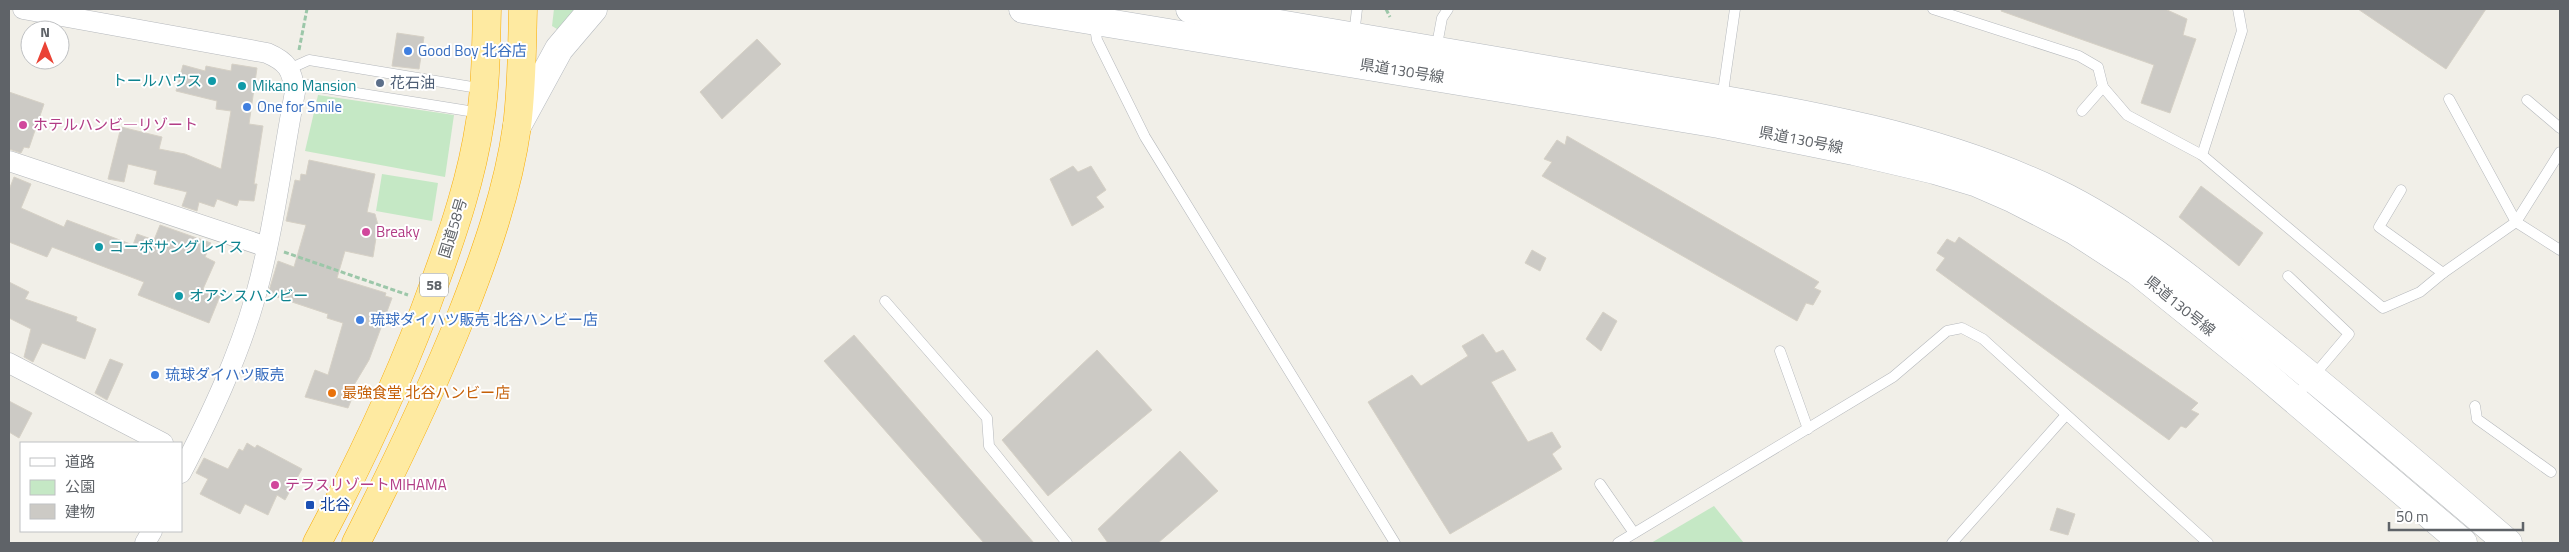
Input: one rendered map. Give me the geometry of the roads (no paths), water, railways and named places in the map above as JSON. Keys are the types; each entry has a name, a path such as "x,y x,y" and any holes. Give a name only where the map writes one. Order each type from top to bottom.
{"highway":[{"name":"国道58号","path":"317,543 352,477 420,325 450,242 470,170 483,101 487,9"},
{"name":"58","path":"356,543 407,443 478,274 502,196 517,126 523,9"}],"main road":[{"path":"517,126 558,49 593,9"},
{"name":"県道130号線","path":"1023,9 1093,15 1721,112 1859,126 1942,148 1982,162 2059,194 2155,253 2314,377 2508,543"},
{"name":"県道130号線","path":"1190,9 1436,51 1721,112 1975,182 2014,199 2074,230 2137,271 2463,543"}],"street":[{"path":"23,9 268,53 282,59 291,76 295,92 267,246 255,298 218,399 184,461"},
{"path":"9,161 267,246"},
{"path":"9,363 161,442"}],"lane":[{"path":"1354,36 1357,9"},
{"path":"1435,9 1442,18"},
{"path":"1436,51 1442,18 1448,9"},
{"path":"1933,9 2079,56 2098,67 2103,87 2127,115 2202,155 2383,308 2420,292 2443,273 2516,222 2560,152"},
{"path":"2202,155 2242,32 2238,9"},
{"path":"1721,112 1732,10"},
{"path":"1093,15 1097,40 1145,137 1395,543"},
{"path":"291,76 309,60 483,101"},
{"path":"291,76 483,101"},
{"path":"2082,111 2103,87"},
{"path":"2449,99 2516,222 2560,250"},
{"path":"2527,100 2560,128"},
{"path":"2401,190 2379,227 2443,273"},
{"path":"2288,276 2349,334 2293,400"},
{"path":"885,301 987,418 989,446 1067,543"},
{"path":"1618,543 1893,377 1947,332 1962,328 1984,339 2208,543"},
{"path":"1780,351 1808,429"},
{"path":"2475,406 2477,418 2551,472"},
{"path":"1952,543 2066,415"},
{"path":"1600,484 1634,534"}],"place":[{"name":"Good Boy 北谷店","path":"408,51"},
{"name":"トールハウス","path":"212,81"},
{"name":"花石油","path":"380,83"},
{"name":"Mikano Mansion","path":"242,86"},
{"name":"One for Smile","path":"247,107"},
{"name":"ホテルハンビ―リゾート","path":"23,125"},
{"name":"Breaky","path":"366,232"},
{"name":"コーポサングレイス","path":"99,247"},
{"name":"オアシスハンビー","path":"179,296"},
{"name":"琉球ダイハツ販売 北谷ハンビー店","path":"360,320"},
{"name":"琉球ダイハツ販売","path":"155,375"},
{"name":"最強食堂 北谷ハンビー店","path":"332,393"},
{"name":"テラスリゾートMIHAMA","path":"275,485"},
{"name":"北谷","path":"310,505"}]}
